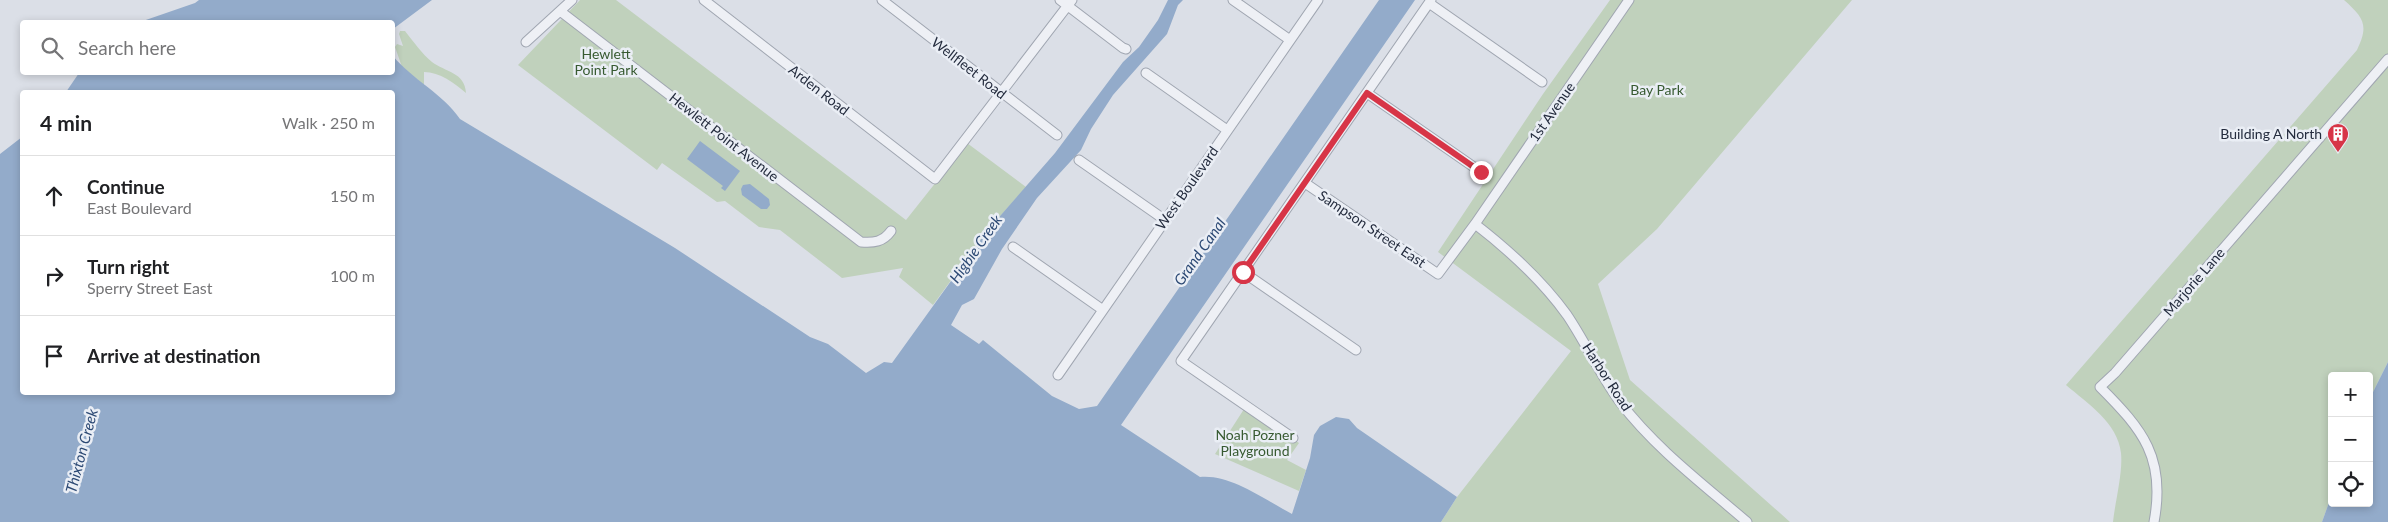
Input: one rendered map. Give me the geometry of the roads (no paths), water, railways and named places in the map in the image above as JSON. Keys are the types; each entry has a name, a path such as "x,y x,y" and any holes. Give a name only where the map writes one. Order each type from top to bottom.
{"street":[{"path":"526,42 572,0"},
{"name":"Arden Road","path":"704,0 935,179 1000,92"},
{"name":"Wellfleet Road","path":"882,0 1057,136"},
{"path":"1233,0 1290,40"},
{"name":"West Boulevard","path":"1058,376 1318,0"},
{"name":"1st Avenue","path":"1476,224 1630,0"},
{"path":"1293,438 1181,361 1430,1 1542,82"},
{"path":"1000,92 1066,2 1126,49"},
{"name":"Hewlett Point Avenue","path":"560,11 861,242 873,243 886,238 891,231"},
{"name":"Marjorie Lane","path":"2154,522 2157,499 2156,474 2151,452 2130,417 2100,387 2115,373 2388,59"},
{"path":"1146,73 1227,130"},
{"path":"1367,93 1481,172"},
{"path":"1079,160 1165,220"},
{"name":"Sampson Street East","path":"1305,183 1438,274 1476,224"},
{"name":"Harbor Road","path":"1476,224 1512,252 1543,284 1567,315 1620,402 1656,443 1747,522"},
{"path":"1013,247 1103,310"},
{"path":"1243,272 1356,350"}],"water":[{"path":"199,0 432,0 395,28 395,20 146,20"},
{"path":"1168,0 1183,0 1178,5 1167,34 1113,95 1091,129 1081,150 1037,198 1002,249 974,299 962,305 951,325 979,344 983,340 1052,396 1079,409 1097,406 1379,0 1415,0 1121,425 1200,477 1212,477 1236,484 1292,514 1310,458 1314,435 1320,426 1336,417 1349,419 1357,428 1457,497 1441,522 0,522 0,154 20,139 20,395 395,395 395,90 67,90 78,75 395,75 395,58 445,102 460,119 675,248 810,337 828,344 866,373 884,362 892,363 987,231 1055,153 1123,62 1139,47 1158,20"},
{"path":"700,141 740,171 725,191 721,188 723,186 687,159"},
{"path":"750,184 769,199 770,205 767,209 761,209 742,195 741,189 743,185"},
{"path":"2388,362 2388,522 2322,522 2328,505 2328,507 2373,507 2373,392"}],"place":[{"name":"Building A North","path":"2338,153"}],"park label":[{"name":"Hewlett Point Park","path":"606,62"},
{"name":"Bay Park","path":"1657,90"},
{"name":"Noah Pozner Playground","path":"1255,444"}],"water label":[{"name":"Higbie Creek","path":"976,249"},
{"name":"Grand Canal","path":"1200,252"},
{"name":"Thixton Creek","path":"82,451"}]}
